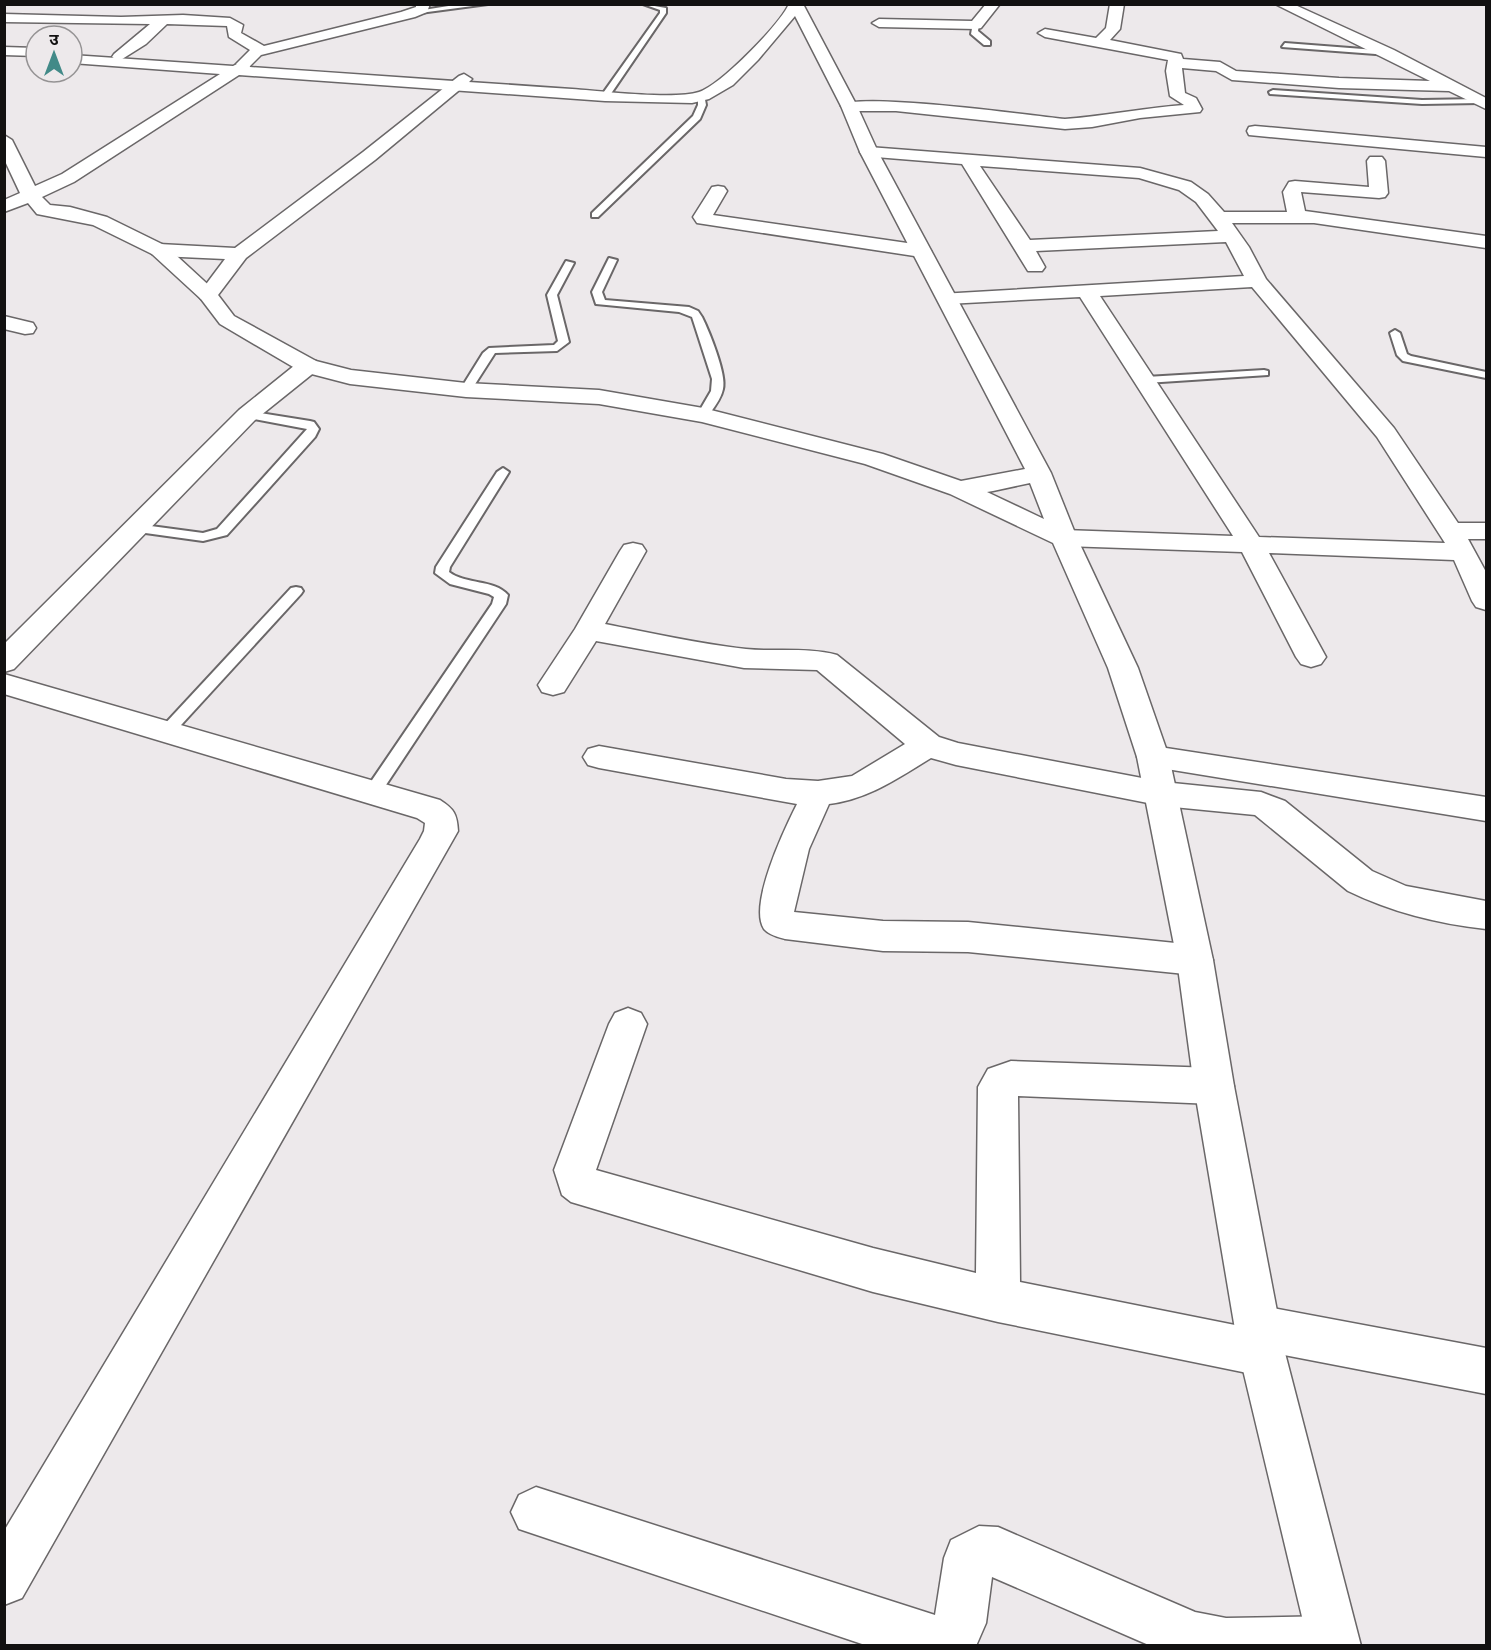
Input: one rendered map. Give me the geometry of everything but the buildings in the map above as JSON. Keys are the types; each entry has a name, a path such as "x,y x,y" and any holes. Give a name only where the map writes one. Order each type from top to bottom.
{"street":[{"path":"879,23 976,26 994,4"},
{"path":"1100,42 1113,29 1117,4"},
{"path":"1281,4 1389,52 1483,103"},
{"path":"84,55 680,98 701,96 715,91 729,81 796,5 849,106 869,152 1039,473 1064,538 1123,668 1153,757 1195,960 1214,1086 1260,1340 1334,1644 1226,1645 1194,1638 998,1552 979,1551 969,1558 960,1623 951,1636 937,1642 536,1512"},
{"path":"4,213 37,202 69,178 242,66 259,51 310,42 422,8"},
{"path":"4,18 233,23 236,25 234,34 258,47 259,51"},
{"path":"118,57 141,41 163,20"},
{"path":"849,106 896,106 1065,124 1092,122 1140,113 1194,109 1190,101 1178,96 1174,71 1177,58 1045,33"},
{"path":"4,51 24,53"},
{"path":"4,57 24,55"},
{"path":"84,59 242,66"},
{"path":"1175,63 1220,67 1226,74 1232,75 1346,83 1451,86"},
{"path":"208,296 239,254 369,156 461,81"},
{"path":"1255,131 1486,152"},
{"path":"4,140 37,202"},
{"path":"869,152 1140,173 1165,178 1185,186 1202,198 1226,227 1257,281 1386,433 1457,542 1486,601"},
{"path":"968,159 1024,246 1048,293"},
{"path":"1297,216 1292,192 1295,186 1379,194 1376,161"},
{"path":"718,191 702,217 704,219 921,250"},
{"path":"4,207 37,202 100,221 159,250 208,296 227,320 308,366 350,377 466,390 598,397 703,415 874,459 959,489 1064,538 1251,544 1327,549 1457,542 1486,531"},
{"path":"1024,246 1226,227 1297,216 1486,242"},
{"path":"159,250 239,254"},
{"path":"947,298 1257,281"},
{"path":"1087,291 1251,544 1311,657"},
{"path":"4,322 25,328"},
{"path":"4,662 247,415 308,366"},
{"path":"959,489 1039,473"},
{"path":"553,685 588,630 633,551"},
{"path":"588,630 726,656 767,660 814,658 827,662 928,745 956,754 1162,794 1261,804 1273,810 1360,881 1374,889 1411,903 1486,915"},
{"path":"4,684 428,809 441,817 441,831 4,1580"},
{"path":"599,757 786,792 818,793 845,790 863,784 928,745"},
{"path":"1153,757 1486,809"},
{"path":"818,793 792,849 776,912 777,921 785,925 883,936 968,937 1195,960"},
{"path":"628,1023 575,1170 577,1181 586,1188 784,1246 998,1300 1260,1340 1486,1371"},
{"path":"998,1300 998,1088 1002,1081 1011,1078 1214,1086"}],"lane":[{"path":"422,8 485,4"},
{"path":"608,92 663,12 664,9 659,6 646,4"},
{"path":"976,26 974,32 987,43"},
{"path":"1285,45 1389,52"},
{"path":"1273,92 1422,102 1483,103"},
{"path":"595,215 697,117 702,105 701,96"},
{"path":"612,260 597,292 600,302 619,307 685,309 695,314 720,379 718,392 703,415"},
{"path":"466,390 488,353 493,350 557,348 562,345 564,342 552,295 569,263"},
{"path":"1395,333 1402,355 1407,359 1486,375"},
{"path":"1146,380 1264,373"},
{"path":"136,528 204,537 222,532 311,434 313,429 310,425 247,415"},
{"path":"372,793 499,604 501,596 493,589 448,579 442,573 443,567 503,471"},
{"path":"166,732 296,591"}]}
